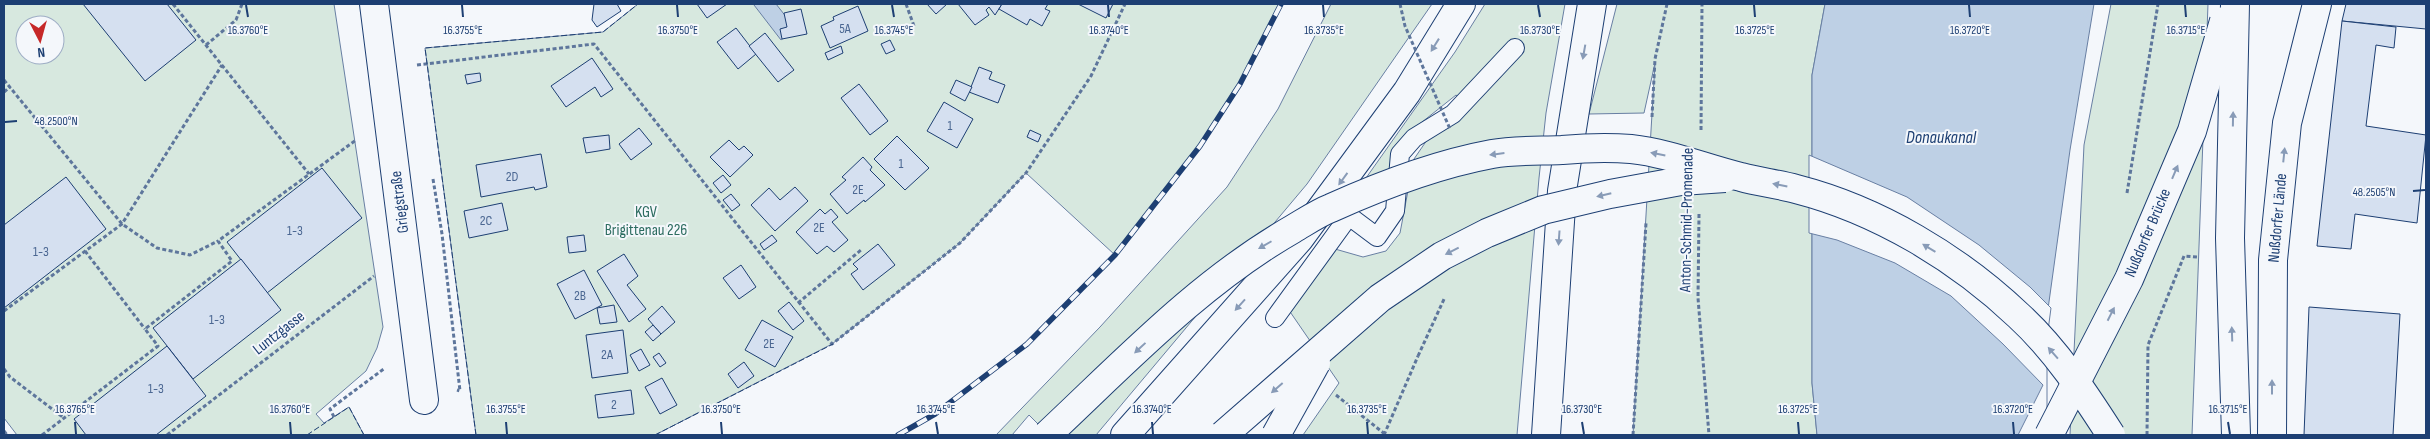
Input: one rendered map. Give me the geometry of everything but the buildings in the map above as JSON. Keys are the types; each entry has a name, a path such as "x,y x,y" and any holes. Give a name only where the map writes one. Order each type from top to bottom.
{"main road":[{"name":"Griegstraße","path":"374,4 384,68 424,400"},
{"path":"1125,435 1299,239 1407,92 1461,4"},
{"path":"1547,425 1562,191 1592,4"},
{"name":"Nußdorfer Lände","path":"2272,435 2273,260 2287,122 2317,4"},
{"path":"2230,9 2230,248 2236,435"},
{"name":"Nußdorfer Brücke","path":"2049,435 2129,279 2192,131 2230,9"},
{"path":"1047,435 1186,304 1257,250 1329,208 1413,176 1497,153 1579,148 1631,149 1686,159 1739,177 1797,189 1855,209 1905,234 1979,281 2020,317 2056,357 2086,396 2111,435"},
{"path":"1223,435 1380,298 1442,256 1515,220 1543,210 1610,194 1681,181 1739,177"},
{"path":"1276,435 1327,344"}],"lane":[{"path":"1327,200 1377,238 1395,211 1400,154 1414,138 1453,114 1515,48"},
{"path":"1275,318 1349,216"}],"path":[{"path":"173,4 309,174"},
{"path":"206,45 236,20 242,4"},
{"path":"906,4 914,26"},
{"path":"384,68 594,44 832,344 960,243 1026,173 1091,76 1125,4"},
{"name":"Anton-Schmid-Promenade","path":"1700,131 1702,4"},
{"path":"2137,131 2158,4"},
{"path":"4,311 122,224 222,65"},
{"path":"418,65 419,74"},
{"path":"4,80 122,224 157,248 190,255 218,241 390,116"},
{"path":"4,92 10,87"},
{"path":"433,178 442,234 460,391"},
{"name":"Anton-Schmid-Promenade","path":"1699,210 1698,298 1709,435"},
{"path":"145,329 232,261 218,241"},
{"path":"798,303 861,250"},
{"name":"Luntzgasse","path":"167,435 406,251"},
{"path":"42,435 158,346 84,252"},
{"path":"2147,435 2148,345 2184,256 2204,257"},
{"path":"334,417 330,409 417,343"},
{"path":"1386,435 1418,356"},
{"path":"4,369 10,377 64,418"},
{"path":"4,431 7,435"}],"green space":[{"path":"4,4 334,4 383,327 377,348 366,371 316,414 324,423 349,407 364,435 17,435 4,418"},
{"name":"KGV Brigittenau 226","path":"638,4 1281,4 1265,38 1228,104 1185,166 1115,255 1026,173 960,243 832,344 655,435 476,435 425,48 603,32"},
{"path":"1331,4 1432,4 1307,184 1096,435 1049,435 1029,415 1012,435 996,435 1100,327 1227,187 1278,109"},
{"path":"1485,4 1565,4 1546,113 1517,435 1303,435 1339,383 1284,303 1335,249 1363,257 1386,251 1400,233 1414,159 1427,140 1471,107 1456,95 1402,138 1390,170 1366,178 1455,52"},
{"path":"1617,4 1825,4 1812,75 1812,383 1817,435 1633,435 1655,63 1644,113 1589,114"},
{"path":"2111,4 2208,4 2192,435 2070,435 2084,145"}],"water":[{"path":"755,4 776,4 795,28 781,40"},
{"name":"Donaukanal","path":"1825,4 2094,4 2070,150 2044,338 2044,435 1817,435 1812,383 1812,75"}],"pier":[{"path":"1809,155 1907,197 1979,245 2030,287 2051,308 2047,338 2047,435 2018,435 2043,385 2003,344 1951,296 1895,263 1837,240 1809,233"}],"railway":[{"path":"898,435 935,414 1027,344 1115,255 1200,146 1240,84 1281,4"}],"fence":[{"path":"476,435 425,48 603,32 638,4"},
{"path":"655,435 833,344"},
{"path":"307,435 349,407 364,435"}]}
